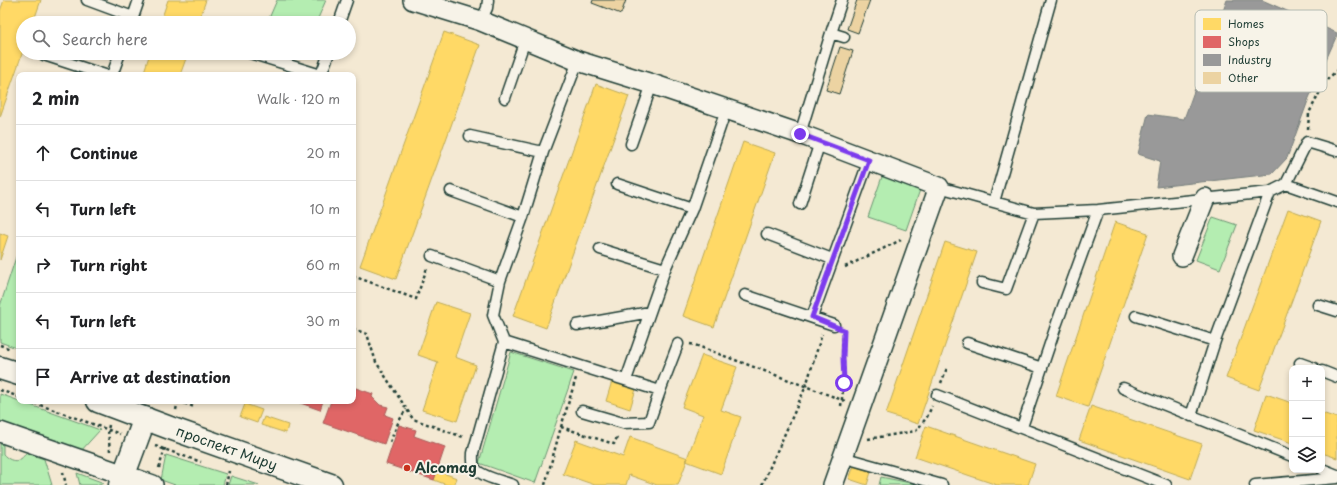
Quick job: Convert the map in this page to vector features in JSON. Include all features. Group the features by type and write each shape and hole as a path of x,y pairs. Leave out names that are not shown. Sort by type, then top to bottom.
{"street":[{"path":"413,0 481,21 578,61 652,84 800,134 939,187 860,407 848,459 833,485"},
{"path":"1182,256 1205,198"},
{"path":"0,368 16,373"},
{"name":"проспект Миру","path":"106,404 331,485"},
{"path":"0,432 127,478 145,418"}],"lane":[{"path":"87,0 123,16"},
{"path":"133,16 139,0"},
{"path":"341,16 347,0"},
{"path":"481,21 487,8 488,0"},
{"path":"800,134 842,0"},
{"path":"994,202 1051,0"},
{"path":"831,33 844,37"},
{"path":"506,98 525,40"},
{"path":"59,60 96,72"},
{"path":"113,72 117,60"},
{"path":"273,60 311,72"},
{"path":"322,72 326,60"},
{"path":"513,485 482,474 476,469 473,463 473,453 504,342 493,315 500,281 544,152 578,61"},
{"path":"631,144 652,84"},
{"path":"626,380 665,269 692,209 726,110"},
{"path":"470,136 544,152"},
{"path":"800,204 820,142"},
{"path":"939,187 1034,213 1098,210 1270,192 1286,184 1306,142 1337,151"},
{"path":"812,317 869,160"},
{"path":"617,184 692,209"},
{"path":"1286,184 1337,202"},
{"path":"451,191 523,217"},
{"path":"1191,416 1215,341 1270,192"},
{"path":"1022,427 1098,210"},
{"path":"982,283 1006,289 1034,213"},
{"path":"767,234 832,260"},
{"path":"600,248 665,269"},
{"path":"432,256 500,281"},
{"path":"745,295 830,324"},
{"path":"1318,305 1337,311"},
{"path":"577,325 650,312"},
{"path":"1136,316 1215,341"},
{"path":"504,342 660,391"},
{"path":"967,343 1042,368"},
{"path":"582,411 623,423 649,422 678,344"},
{"path":"1300,363 1306,365"},
{"path":"1325,372 1337,377"},
{"path":"1123,388 1289,455"},
{"path":"937,395 1022,427 1166,485"},
{"path":"848,459 942,485"},
{"path":"1325,470 1337,475"},
{"path":"1255,485 1337,478"}],"path":[{"path":"1327,80 1337,70"},
{"path":"1306,142 1309,113 1320,92"},
{"path":"827,276 924,229"},
{"path":"356,277 416,299 432,256"},
{"path":"762,485 806,386 830,324 844,330 844,383 841,406"},
{"path":"356,331 366,334 376,362 413,419 461,436"},
{"path":"678,344 695,344 860,407"},
{"path":"545,485 579,365"},
{"path":"848,459 861,441 916,431 927,417 947,368"},
{"path":"0,390 16,396"},
{"path":"106,404 108,430 127,478"},
{"path":"186,404 194,407"},
{"path":"390,442 406,409"},
{"path":"561,427 614,444 623,423"},
{"path":"226,485 229,471"}],"green space":[{"path":"277,0 326,0 319,16 270,16"},
{"path":"884,171 922,184 906,230 868,217"},
{"path":"1213,217 1237,225 1220,269 1196,260"},
{"path":"16,257 16,348 0,342 0,306"},
{"path":"511,352 574,372 535,483 479,463"},
{"path":"0,394 16,400 16,404 28,404 100,430 80,452 0,424"},
{"path":"0,444 3,445 3,454 9,459 15,461 21,459 26,453 44,459 52,485 0,485"},
{"path":"166,455 226,474 223,485 175,485 161,480"},
{"path":"77,473 104,483 99,485 80,485"},
{"path":"231,476 259,485 228,485"},
{"path":"881,477 915,484 915,485 879,485"}],"building: Homes":[{"path":"4,0 41,0 35,16 16,16 16,60 20,60 0,117 0,11"},
{"path":"168,0 206,0 200,16 162,16"},
{"path":"444,32 480,45 396,279 360,266"},
{"path":"148,60 185,60 181,72 144,72"},
{"path":"596,84 629,96 546,328 513,316"},
{"path":"743,142 775,153 714,327 683,316"},
{"path":"1288,209 1321,221 1259,390 1226,378"},
{"path":"1115,222 1148,233 1088,407 1056,396"},
{"path":"0,233 8,236 0,260"},
{"path":"945,242 977,252 918,424 886,414"},
{"path":"436,302 470,313 455,357 476,365 457,421 422,410 438,362 418,355"},
{"path":"702,355 737,367 721,410 741,417 721,474 686,461 703,415 682,407"},
{"path":"612,381 636,389 630,409 606,401"},
{"path":"1266,394 1289,402 1289,442 1254,430"},
{"path":"245,404 262,410 257,423 240,417"},
{"path":"1091,406 1202,444 1190,479 1079,440"},
{"path":"1325,414 1337,418 1337,458 1325,454"},
{"path":"264,417 288,425 286,433 261,425"},
{"path":"926,426 1035,464 1028,485 997,485 915,457"},
{"path":"630,437 688,458 678,485 657,485 629,475 626,485 595,485 563,474 576,440 623,457"},
{"path":"854,466 871,472 867,485 849,479"},
{"path":"437,471 457,478 454,485 447,485 434,480"}],"building: Shops":[{"path":"356,388 373,394 372,397 380,405 388,407 385,415 393,418 384,444 323,423 330,404 356,404"},
{"path":"303,404 322,404 320,410"},
{"path":"399,425 416,430 414,436 445,447 434,480 386,464"}],"building: Industry":[{"path":"1227,0 1262,0 1285,10 1223,10"},
{"path":"1327,29 1337,33 1327,58"},
{"path":"1195,89 1195,92 1312,92 1287,158 1272,174 1156,187 1160,161 1138,154 1148,114 1184,119"}],"building: Other":[{"path":"593,0 626,0 621,14 592,3"},
{"path":"857,0 870,0 858,33 847,29"},
{"path":"840,47 853,51 839,94 826,90"}],"place":[{"name":"Alcomag","path":"407,468"}],"route":[{"path":"800,134 869,160 812,317 844,330 844,383"}]}
